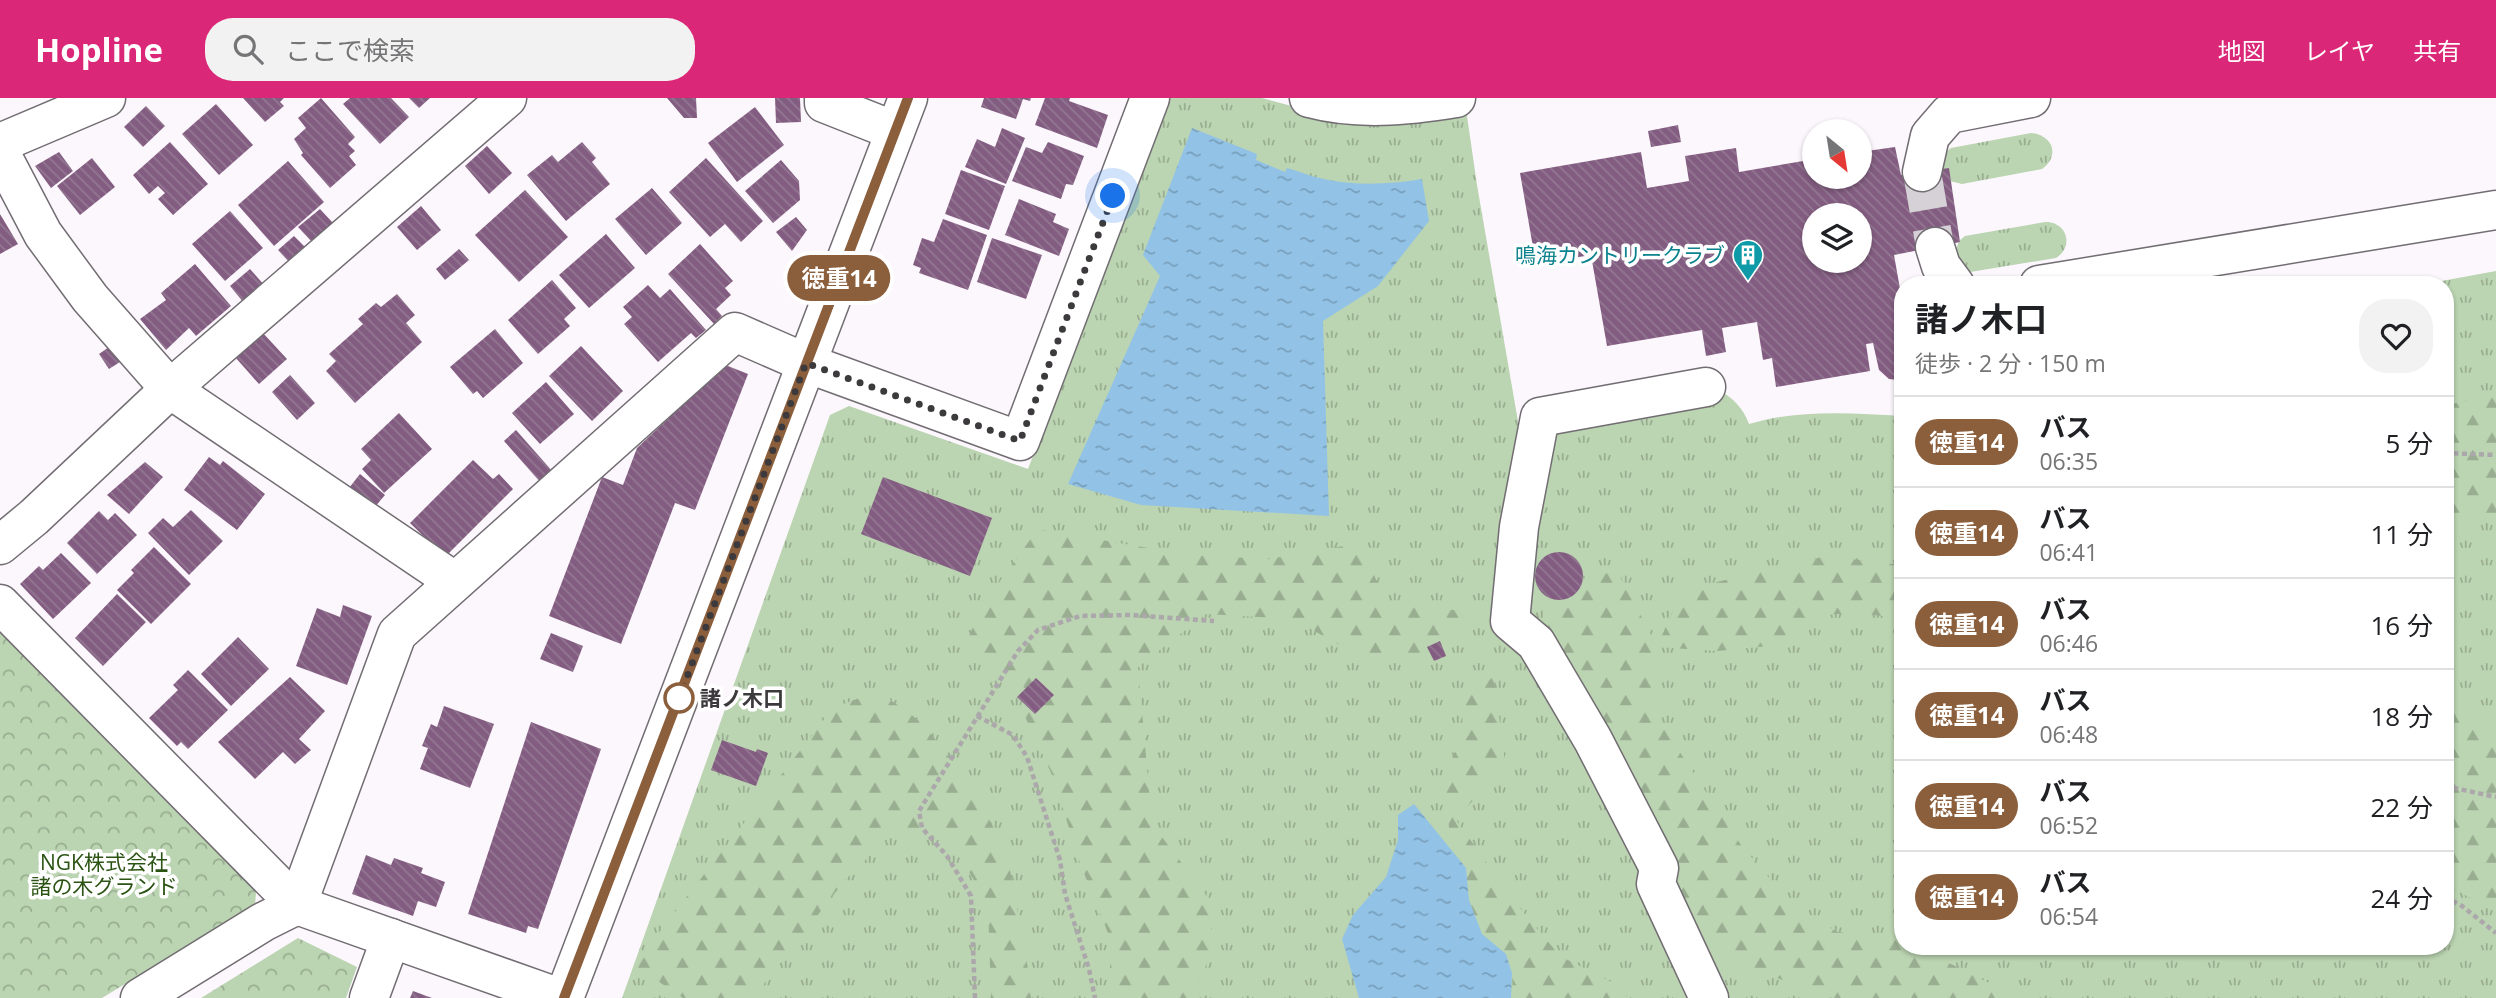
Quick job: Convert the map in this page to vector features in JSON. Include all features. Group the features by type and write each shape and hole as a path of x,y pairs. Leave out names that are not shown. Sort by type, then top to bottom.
{"street":[{"path":"0,143 106,98"},
{"path":"0,545 34,517 170,389 508,98"},
{"path":"0,604 297,905 563,998 901,115 824,103 824,98"},
{"path":"140,998 263,922 297,905 397,634 735,332 806,363 1020,441 1150,98"},
{"path":"1309,98 1343,106 1416,104 1456,98"},
{"path":"1922,172 1930,136 1949,114 2031,98"},
{"path":"0,152 43,234 90,298 170,389 454,581"},
{"path":"2094,276 2496,210"},
{"path":"1935,247 1941,266 1948,276"},
{"path":"1706,387 1540,417 1519,527 1510,621 1536,643 1615,781 1659,868 1656,884 1709,998"},
{"path":"369,998 391,938"}],"path":[{"path":"2454,453 2496,455"},
{"path":"975,998 971,896 947,856 922,828 919,811 1018,651 1038,630 1080,616 1131,615 1214,621"},
{"path":"977,716 1013,734 1027,757 1059,860 1065,894 1089,969 1095,998"},
{"path":"2454,788 2496,797"},
{"path":"2454,902 2496,933"}],"green space":[{"name":"鳴海カントリークラブ","path":"1168,98 1262,98 1314,112 1466,109 1519,427 1719,390 1737,404 1749,424 1806,414 1894,416 1894,955 2454,955 2454,279 2496,271 2496,998 622,998 830,415 849,406 1028,469"},
{"path":"2031,133 2044,138 2052,146 2051,158 2042,169 1962,184 1950,181 1942,171 1946,152 1951,148"},
{"path":"2045,222 2058,226 2066,235 2065,247 2056,258 1970,272 1964,269 1955,253 1959,241 1965,236"},
{"path":"2496,396 2496,519 2454,520 2454,403"},
{"path":"1038,529 1189,555 1269,559 1355,544 1391,605 1466,611 1444,649 1432,654 1359,656 1293,619 1206,614 1138,667 1152,824 1212,903 1210,958 1193,991 1197,998 1110,998 1110,938 1080,863 1053,777 1021,708 1024,683 980,658 967,641 982,606"},
{"path":"1826,556 1894,564 1894,618 1864,614 1822,616 1800,625 1781,645 1717,651 1657,647 1654,713 1741,845 1790,902 1837,932 1892,935 1894,955 1933,955 2019,998 1835,998 1725,960 1688,910 1660,839 1546,636 1543,614 1569,582 1617,571 1657,646 1683,590"},
{"name":"NGK株式会社 諸の木グランド","path":"0,622 257,880 255,905 102,998 0,998"},
{"path":"1494,676 1505,763 1456,820 1514,901 1560,956 1613,983 1628,998 1513,998 1512,973 1475,917 1452,851 1443,779 1461,738 1464,700"},
{"path":"878,691 921,722 974,787 1008,859 1031,998 991,998 988,903 950,841 896,829 845,880 753,998 683,998 634,965 833,708"},
{"path":"2454,700 2496,737 2496,912 2454,889"},
{"path":"298,938 357,967 346,998 201,998"}],"water":[{"path":"1192,128 1257,154 1256,160 1285,172 1287,168 1324,179 1364,184 1422,179 1429,221 1378,286 1323,321 1329,516 1141,505 1068,484 1160,276 1143,255"},
{"path":"1414,804 1466,868 1469,900 1482,934 1506,954 1512,973 1511,998 1359,998 1342,939 1353,915 1386,877 1398,840 1398,815"}],"building":[{"path":"243,98 284,98 280,102 284,106 265,122"},
{"path":"321,98 355,137 348,144 355,151 349,156 356,165 330,188 301,155 303,153 294,139 306,128 298,118"},
{"path":"350,98 391,98 409,117 380,144 343,104"},
{"path":"409,98 430,98 419,108"},
{"path":"667,98 696,98 697,118 684,118"},
{"path":"775,98 800,98 801,122 776,123"},
{"path":"984,98 1031,98 1030,101 1023,99 1016,119 981,107"},
{"path":"1045,98 1070,98 1069,101 1108,115 1097,148 1035,125"},
{"path":"216,104 253,145 219,175 182,134"},
{"path":"146,106 165,126 143,147 124,127"},
{"path":"755,107 784,145 737,182 708,143"},
{"path":"1678,125 1681,142 1651,147 1648,131"},
{"path":"1002,128 1025,138 1006,184 965,167 977,139 995,147"},
{"path":"170,142 208,184 173,215 158,199 165,193 158,186 149,194 133,175"},
{"path":"582,142 596,158 592,162 610,184 566,221 527,175 552,155 558,162"},
{"path":"1048,142 1084,156 1073,185 1066,184 1061,199 1012,181 1026,147 1042,153"},
{"path":"487,146 512,173 489,194 465,166"},
{"name":"鳴海カントリークラブ","path":"1895,147 1901,175 1949,168 1960,242 1894,255 1898,276 1894,276 1894,380 1889,379 1879,370 1873,343 1866,344 1870,371 1776,387 1772,358 1763,360 1757,322 1722,328 1726,352 1706,356 1702,330 1607,346 1591,255 1536,264 1520,173 1641,152 1647,188 1689,181 1685,156 1736,148 1739,172 1802,161 1802,189 1872,189 1872,150"},
{"path":"59,152 73,171 51,188 35,166"},
{"path":"92,158 115,187 80,215 57,186"},
{"path":"706,158 763,221 741,242 725,224 710,237 669,192"},
{"path":"781,160 799,181 800,200 773,223 745,191"},
{"path":"288,161 324,202 274,246 238,205"},
{"path":"961,170 1005,186 989,230 945,214"},
{"path":"652,188 682,223 646,255 615,219"},
{"path":"525,190 568,237 519,282 475,235"},
{"path":"1019,199 1056,214 1053,222 1069,229 1059,256 1005,235"},
{"path":"421,206 441,230 417,250 397,227"},
{"path":"320,209 333,223 311,241 298,227"},
{"path":"230,211 263,248 225,281 192,244"},
{"path":"0,214 18,244 0,254"},
{"path":"796,217 807,230 792,251 776,232"},
{"path":"943,219 987,235 968,290 919,273 921,268 913,265 922,238 934,242"},
{"path":"606,234 635,268 589,308 559,275"},
{"path":"294,236 306,248 290,263 278,250"},
{"path":"992,238 1042,255 1026,299 977,282"},
{"path":"700,244 733,281 725,288 731,295 716,309 722,316 714,324 668,274"},
{"path":"459,249 469,260 445,280 436,269"},
{"path":"195,264 231,306 196,336 189,328 166,350 140,319 166,300 161,293"},
{"path":"250,269 265,286 244,303 230,286"},
{"path":"552,280 576,308 564,319 570,326 538,354 508,320"},
{"path":"648,285 660,298 670,289 706,330 696,338 691,333 658,362 624,324 632,317 623,307"},
{"path":"397,294 415,315 406,323 422,342 355,403 326,371 336,361 329,354 363,324 358,319 376,303 381,307"},
{"path":"495,329 523,363 483,398 477,391 473,394 450,367"},
{"path":"262,332 287,359 259,384 235,357"},
{"path":"581,346 623,391 592,421 549,376"},
{"path":"109,347 120,362 109,369 99,354"},
{"path":"728,366 748,374 695,510 675,503 621,644 549,616 602,477 623,485 637,448 723,367"},
{"path":"290,375 315,403 297,420 272,392"},
{"path":"546,382 574,414 540,444 512,413"},
{"path":"399,413 432,449 384,493 362,469 371,460 361,449"},
{"path":"516,430 553,472 541,483 504,441"},
{"path":"209,457 220,465 223,461 265,494 237,530 184,490"},
{"path":"473,460 493,479 499,474 513,489 445,557 410,523"},
{"path":"145,462 163,477 129,514 107,495"},
{"path":"360,474 385,495 374,508 349,488"},
{"path":"883,477 992,518 970,576 861,534"},
{"path":"191,510 223,541 189,575 148,533 163,518 173,527"},
{"path":"99,511 108,520 115,513 137,535 97,574 67,543"},
{"path":"154,547 191,584 151,624 117,590 134,573 131,570"},
{"path":"1559,552 1576,559 1583,576 1576,593 1559,600 1542,593 1535,576 1542,559"},
{"path":"61,553 91,583 53,619 20,584 39,566 43,570"},
{"path":"117,594 146,622 103,666 75,638"},
{"path":"343,605 372,616 347,685 296,666 317,608 340,617"},
{"path":"551,633 583,646 573,672 540,659"},
{"path":"238,637 269,669 231,706 201,674"},
{"path":"1440,641 1446,656 1434,661 1427,647"},
{"path":"188,670 228,710 188,749 181,742 177,746 149,718 178,690 173,685"},
{"path":"290,677 325,711 299,739 311,750 295,764 283,752 255,779 218,742"},
{"path":"1036,678 1054,695 1035,714 1017,697"},
{"path":"444,706 494,724 470,788 420,769 428,748 422,746 431,724 437,727"},
{"path":"531,722 601,749 538,929 528,926 526,933 468,914"},
{"path":"722,740 756,752 757,749 768,753 756,786 711,770"},
{"path":"366,855 391,865 394,858 423,868 421,873 445,882 436,907 418,901 413,916 352,894"},
{"path":"413,991 432,998 410,998"}],"tunnel":[{"path":"1922,172 1935,247"}],"bus line":[{"name":"徳重14","path":"564,998 908,98"}],"place":[{"name":"鳴海カントリークラブ","path":"1748,282"},
{"name":"諸ノ木口","path":"679,698"}],"route":[{"path":"679,698 806,363 1020,441 1113,196"}]}
